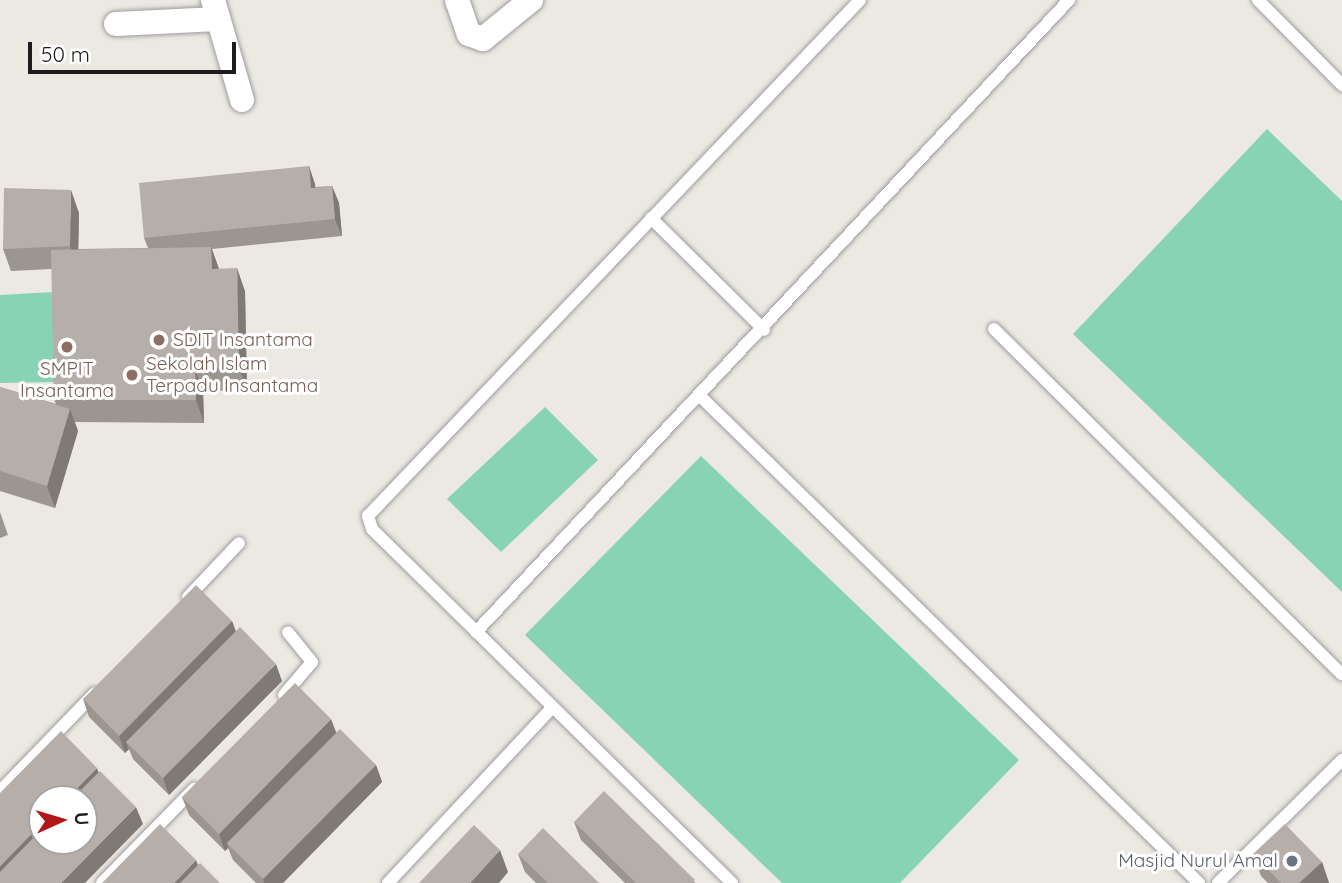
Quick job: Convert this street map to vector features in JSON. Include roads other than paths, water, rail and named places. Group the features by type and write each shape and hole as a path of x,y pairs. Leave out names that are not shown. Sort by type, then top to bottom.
{"street":[{"path":"457,0 469,34 483,39 531,0"},
{"path":"116,24 216,9 242,100"}],"lane":[{"path":"732,883 373,529 371,508 860,0"},
{"path":"476,632 764,330 1069,0"},
{"path":"1258,0 1342,85"},
{"path":"651,218 764,330"},
{"path":"994,329 1342,674"},
{"path":"701,397 1199,883"},
{"path":"173,612 239,543"},
{"path":"273,707 311,667 311,657 288,632"},
{"path":"0,791 108,680"},
{"path":"388,883 552,708"},
{"path":"1218,883 1342,760"},
{"path":"102,883 205,778"}],"place":[{"name":"SDIT Insantama","path":"159,340"},
{"name":"SMPIT Insantama","path":"67,347"},
{"name":"Sekolah Islam Terpadu Insantama","path":"132,375"},
{"name":"Masjid Nurul Amal","path":"1292,861"}]}
